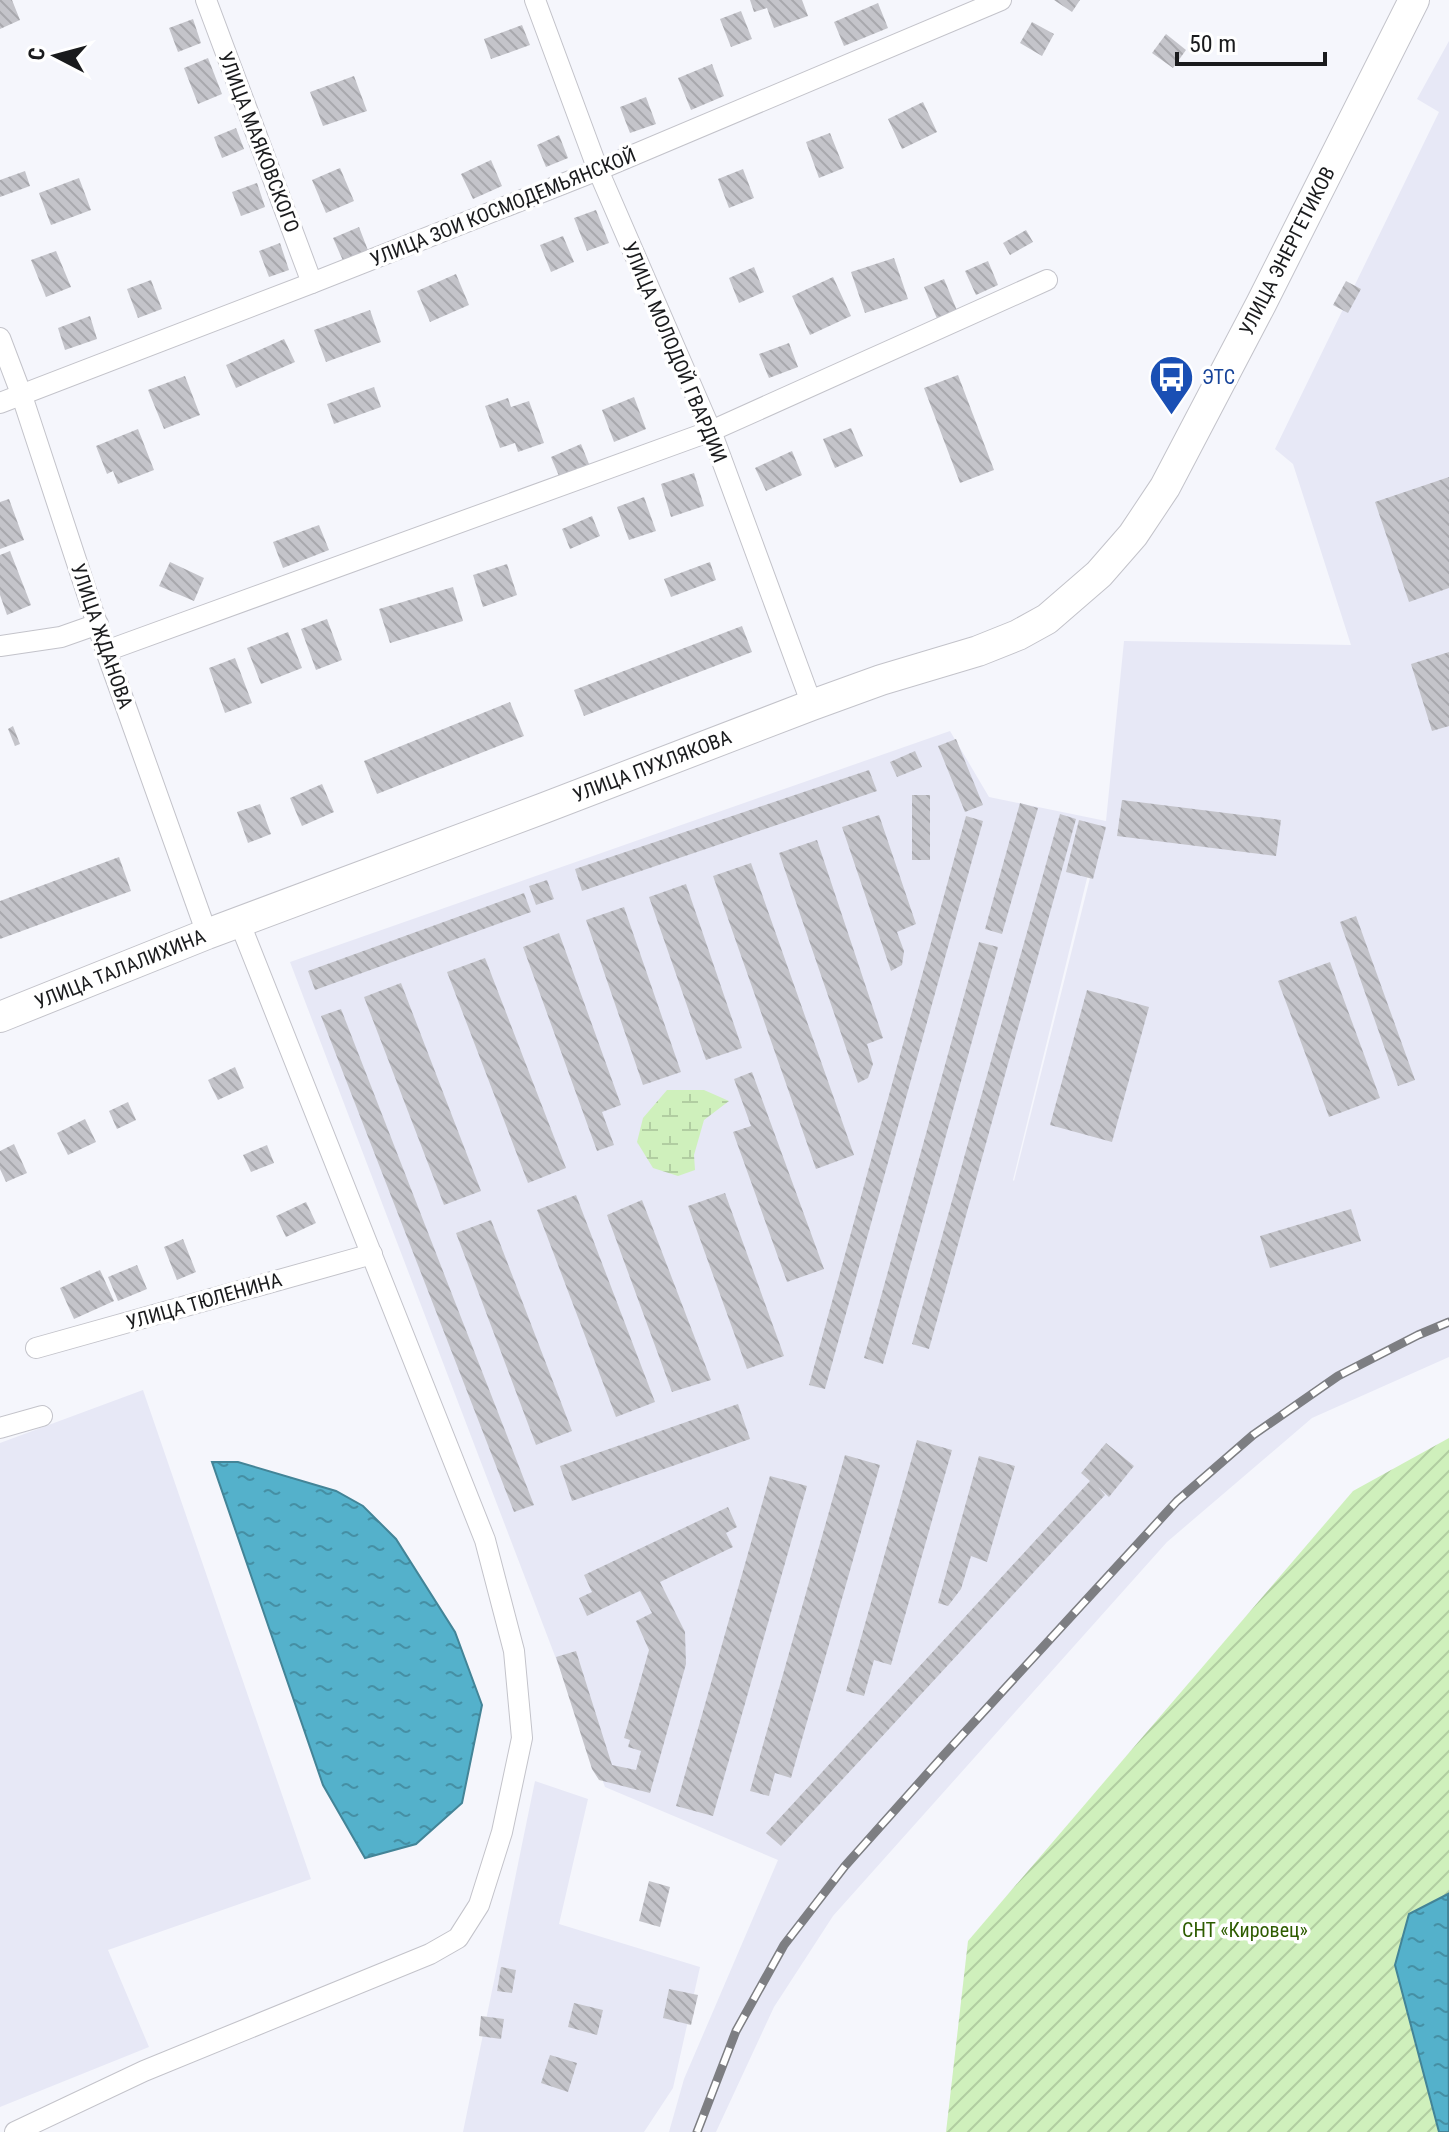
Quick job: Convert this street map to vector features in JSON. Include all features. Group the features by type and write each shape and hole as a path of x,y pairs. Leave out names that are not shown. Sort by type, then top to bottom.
{"street":[{"name":"УЛИЦА МАЯКОВСКОГО","path":"206,0 312,283"},
{"name":"УЛИЦА МОЛОДОЙ ГВАРДИИ","path":"535,0 598,170 711,431 812,705"},
{"name":"УЛИЦА ЗОИ КОСМОДЕМЬЯНСКОЙ","path":"0,403 598,170 1001,0"},
{"name":"УЛИЦА ЭНЕРГЕТИКОВ","path":"1061,608 1099,574 1133,535 1165,487 1414,0"},
{"path":"106,651 711,431 1047,280"},
{"name":"УЛИЦА ЖДАНОВА","path":"0,338 106,651 207,934"},
{"name":"УЛИЦА ПУХЛЯКОВА","path":"239,921 812,705 881,680 978,651 1018,635 1061,608"},
{"path":"0,646 61,637 98,624"},
{"path":"15,2132 144,2071 430,1954 458,1938 479,1905 502,1832 522,1738 514,1651 485,1540 239,921"},
{"name":"УЛИЦА ТАЛАЛИХИНА","path":"0,1017 239,921"},
{"name":"УЛИЦА ТЮЛЕНИНА","path":"36,1348 372,1254"},
{"path":"0,1428 42,1416"}],"shaded area":[{"path":"1449,41 1449,1357 1312,1418 1167,1542 833,1916 774,2007 716,2132 669,2132 684,2079 778,1860 605,1787 290,962 950,731 989,797 1106,821 1124,641 1351,645 1293,464 1275,449 1439,112 1417,99","holes":["1093,854 1096,854 1014,1181"]},
{"path":"143,1390 311,1879 108,1950 149,2047 0,2107 0,1443"},
{"path":"535,1781 588,1799 559,1924 700,1967 673,2088 644,2132 463,2132"}],"green space":[{"path":"667,1090 704,1090 729,1101 704,1120 694,1155 695,1170 678,1176 653,1168 637,1142 643,1118"},
{"name":"СНТ «Кировец»","path":"1449,1438 1449,2132 946,2132 968,1941 1353,1491"}],"water":[{"path":"212,1462 238,1462 336,1491 363,1506 396,1539 455,1632 482,1705 462,1803 416,1844 365,1858 323,1785"},
{"path":"1448,1894 1449,2132 1439,2132 1395,1965 1409,1914"}],"building":[{"path":"0,0 12,0 20,20 0,29"},
{"path":"750,0 802,0 808,16 774,28 767,8 754,12"},
{"path":"1054,0 1080,0 1072,12"},
{"path":"878,3 888,28 844,46 834,22"},
{"path":"741,11 752,39 731,47 720,19"},
{"path":"193,19 201,43 178,52 169,28"},
{"path":"1032,22 1054,34 1042,56 1020,43"},
{"path":"522,25 530,45 491,59 484,39"},
{"path":"1166,34 1186,50 1173,68 1152,53"},
{"path":"208,58 222,94 198,104 184,68"},
{"path":"712,64 724,96 691,110 678,78"},
{"path":"354,76 367,111 323,126 310,92"},
{"path":"646,97 656,124 630,133 620,107"},
{"path":"923,102 937,132 902,149 888,119"},
{"path":"236,128 244,149 222,158 214,137"},
{"path":"830,133 844,168 819,178 806,142"},
{"path":"559,135 568,158 546,167 537,145"},
{"path":"491,160 502,186 473,199 461,174"},
{"path":"340,168 354,201 326,213 312,180"},
{"path":"743,169 754,198 729,208 718,179"},
{"path":"25,171 30,186 0,197 0,180"},
{"path":"79,178 91,210 51,225 39,193"},
{"path":"257,183 265,207 241,216 232,192"},
{"path":"596,210 609,243 587,251 574,218"},
{"path":"359,227 369,253 344,263 333,238"},
{"path":"1026,230 1033,242 1010,255 1003,243"},
{"path":"563,236 574,262 551,272 540,245"},
{"path":"280,243 289,270 269,277 259,251"},
{"path":"56,251 71,287 46,297 31,260"},
{"path":"894,258 908,299 865,313 851,272"},
{"path":"988,261 998,285 976,295 965,271"},
{"path":"754,267 764,292 739,303 729,278"},
{"path":"456,274 469,305 430,322 417,291"},
{"path":"833,277 851,316 810,335 792,296"},
{"path":"944,279 958,313 938,321 924,287"},
{"path":"151,280 162,309 138,318 127,289"},
{"path":"1346,281 1361,289 1348,313 1333,305"},
{"path":"370,310 381,342 326,362 314,330"},
{"path":"90,316 97,339 65,350 58,328"},
{"path":"284,339 295,362 236,388 226,365"},
{"path":"789,343 798,367 769,378 759,354"},
{"path":"958,375 994,470 960,483 924,388"},
{"path":"185,376 200,415 164,429 148,390"},
{"path":"374,387 381,407 334,424 327,404"},
{"path":"634,397 646,429 614,442 602,410"},
{"path":"508,398 511,407 529,401 544,443 518,452 515,443 500,448 485,406"},
{"path":"851,428 863,456 835,468 823,439"},
{"path":"138,429 154,470 118,484 113,471 107,474 96,446"},
{"path":"581,444 589,464 559,476 551,457"},
{"path":"792,451 802,475 766,491 755,468"},
{"path":"694,473 704,506 671,517 661,484"},
{"path":"1449,477 1449,588 1409,602 1375,502"},
{"path":"644,497 656,531 629,540 617,507"},
{"path":"9,499 24,540 0,549 0,502"},
{"path":"592,516 600,536 570,549 562,529"},
{"path":"319,525 329,550 283,568 273,542"},
{"path":"10,551 31,605 7,615 0,595 0,555"},
{"path":"170,562 204,578 194,601 159,586"},
{"path":"710,562 716,580 671,597 664,579"},
{"path":"507,564 517,595 483,607 473,575"},
{"path":"453,587 463,621 390,643 379,609"},
{"path":"327,619 342,660 316,670 301,629"},
{"path":"742,626 752,652 584,716 574,690"},
{"path":"288,632 302,668 261,684 247,648"},
{"path":"1449,652 1449,726 1432,731 1411,664"},
{"path":"235,658 252,703 225,713 209,668"},
{"path":"510,702 524,736 377,794 364,761"},
{"path":"13,726 20,744 15,746 8,729"},
{"path":"956,739 983,805 965,812 938,746"},
{"path":"915,751 922,767 897,777 890,762"},
{"path":"869,770 877,791 582,891 575,869"},
{"path":"322,784 334,812 302,826 290,798"},
{"path":"912,795 930,795 930,860 912,860"},
{"path":"1122,800 1281,820 1276,856 1117,836"},
{"path":"1020,803 1038,808 1002,934 985,929"},
{"path":"260,804 271,834 248,843 237,812"},
{"path":"1060,814 1076,819 929,1349 912,1344"},
{"path":"879,815 916,924 897,932 904,951 902,965 891,971 842,827"},
{"path":"966,816 983,821 825,1389 809,1385"},
{"path":"1079,820 1106,827 1093,879 1066,872"},
{"path":"817,840 883,1038 867,1044 873,1064 868,1078 858,1083 779,853"},
{"path":"119,857 131,891 0,939 0,901"},
{"path":"751,863 854,1155 816,1169 713,876"},
{"path":"547,880 554,899 536,905 529,886"},
{"path":"686,884 742,1048 706,1060 649,897"},
{"path":"524,893 531,912 315,990 308,971"},
{"path":"624,907 681,1072 643,1085 586,920"},
{"path":"1356,916 1415,1080 1398,1086 1340,922"},
{"path":"559,933 621,1105 602,1112 614,1145 597,1151 523,947"},
{"path":"979,942 998,947 883,1364 864,1358"},
{"path":"485,958 566,1168 528,1183 447,972"},
{"path":"1330,962 1380,1098 1329,1117 1278,981"},
{"path":"401,983 481,1191 444,1205 364,997"},
{"path":"1087,990 1149,1007 1112,1142 1050,1125"},
{"path":"341,1009 534,1505 514,1512 321,1016"},
{"path":"235,1067 244,1088 218,1100 208,1080"},
{"path":"752,1072 824,1269 787,1282 733,1132 751,1126 734,1079"},
{"path":"128,1102 136,1120 117,1129 109,1111"},
{"path":"85,1119 96,1142 68,1155 57,1133"},
{"path":"14,1144 27,1173 6,1182 0,1169 0,1151"},
{"path":"267,1145 274,1163 251,1172 243,1155"},
{"path":"725,1193 784,1356 747,1369 688,1206"},
{"path":"576,1195 655,1402 616,1417 537,1210"},
{"path":"642,1200 711,1380 672,1392 607,1215"},
{"path":"306,1202 316,1223 286,1237 276,1216"},
{"path":"1351,1209 1361,1241 1270,1268 1260,1236"},
{"path":"491,1220 572,1431 536,1445 456,1233"},
{"path":"183,1239 196,1272 177,1280 164,1247"},
{"path":"137,1265 147,1289 118,1301 108,1277"},
{"path":"100,1270 114,1301 74,1319 60,1288"},
{"path":"738,1404 750,1439 572,1501 560,1466"},
{"path":"917,1440 952,1450 891,1665 874,1660 864,1696 846,1691"},
{"path":"1106,1443 1134,1466 1109,1497 1098,1487 1105,1495 781,1846 766,1833 1090,1481 1081,1473"},
{"path":"845,1455 880,1465 791,1778 775,1773 769,1796 750,1791"},
{"path":"979,1456 1015,1466 987,1562 971,1556 961,1589 948,1606 938,1603"},
{"path":"770,1476 807,1486 713,1816 676,1806"},
{"path":"728,1507 737,1527 726,1533 733,1547 660,1582 685,1632 686,1664 650,1793 599,1780 592,1769 556,1657 576,1651 612,1765 636,1770 641,1751 628,1747 630,1740 624,1738 649,1650 636,1621 652,1613 640,1591 587,1616 579,1598 592,1592 584,1575"},
{"path":"649,1881 670,1887 660,1927 639,1921"},
{"path":"501,1967 516,1970 512,1993 497,1991"},
{"path":"669,1989 698,1995 691,2025 663,2018"},
{"path":"574,2003 603,2010 597,2035 568,2027"},
{"path":"481,2016 504,2019 501,2039 479,2036"},
{"path":"550,2055 577,2063 568,2092 541,2083"}],"railway":[{"path":"697,2132 736,2031 784,1945 845,1866 1177,1501 1253,1435 1338,1376 1449,1322"}],"place":[{"name":"ЭТС","path":"1171,416"}]}
